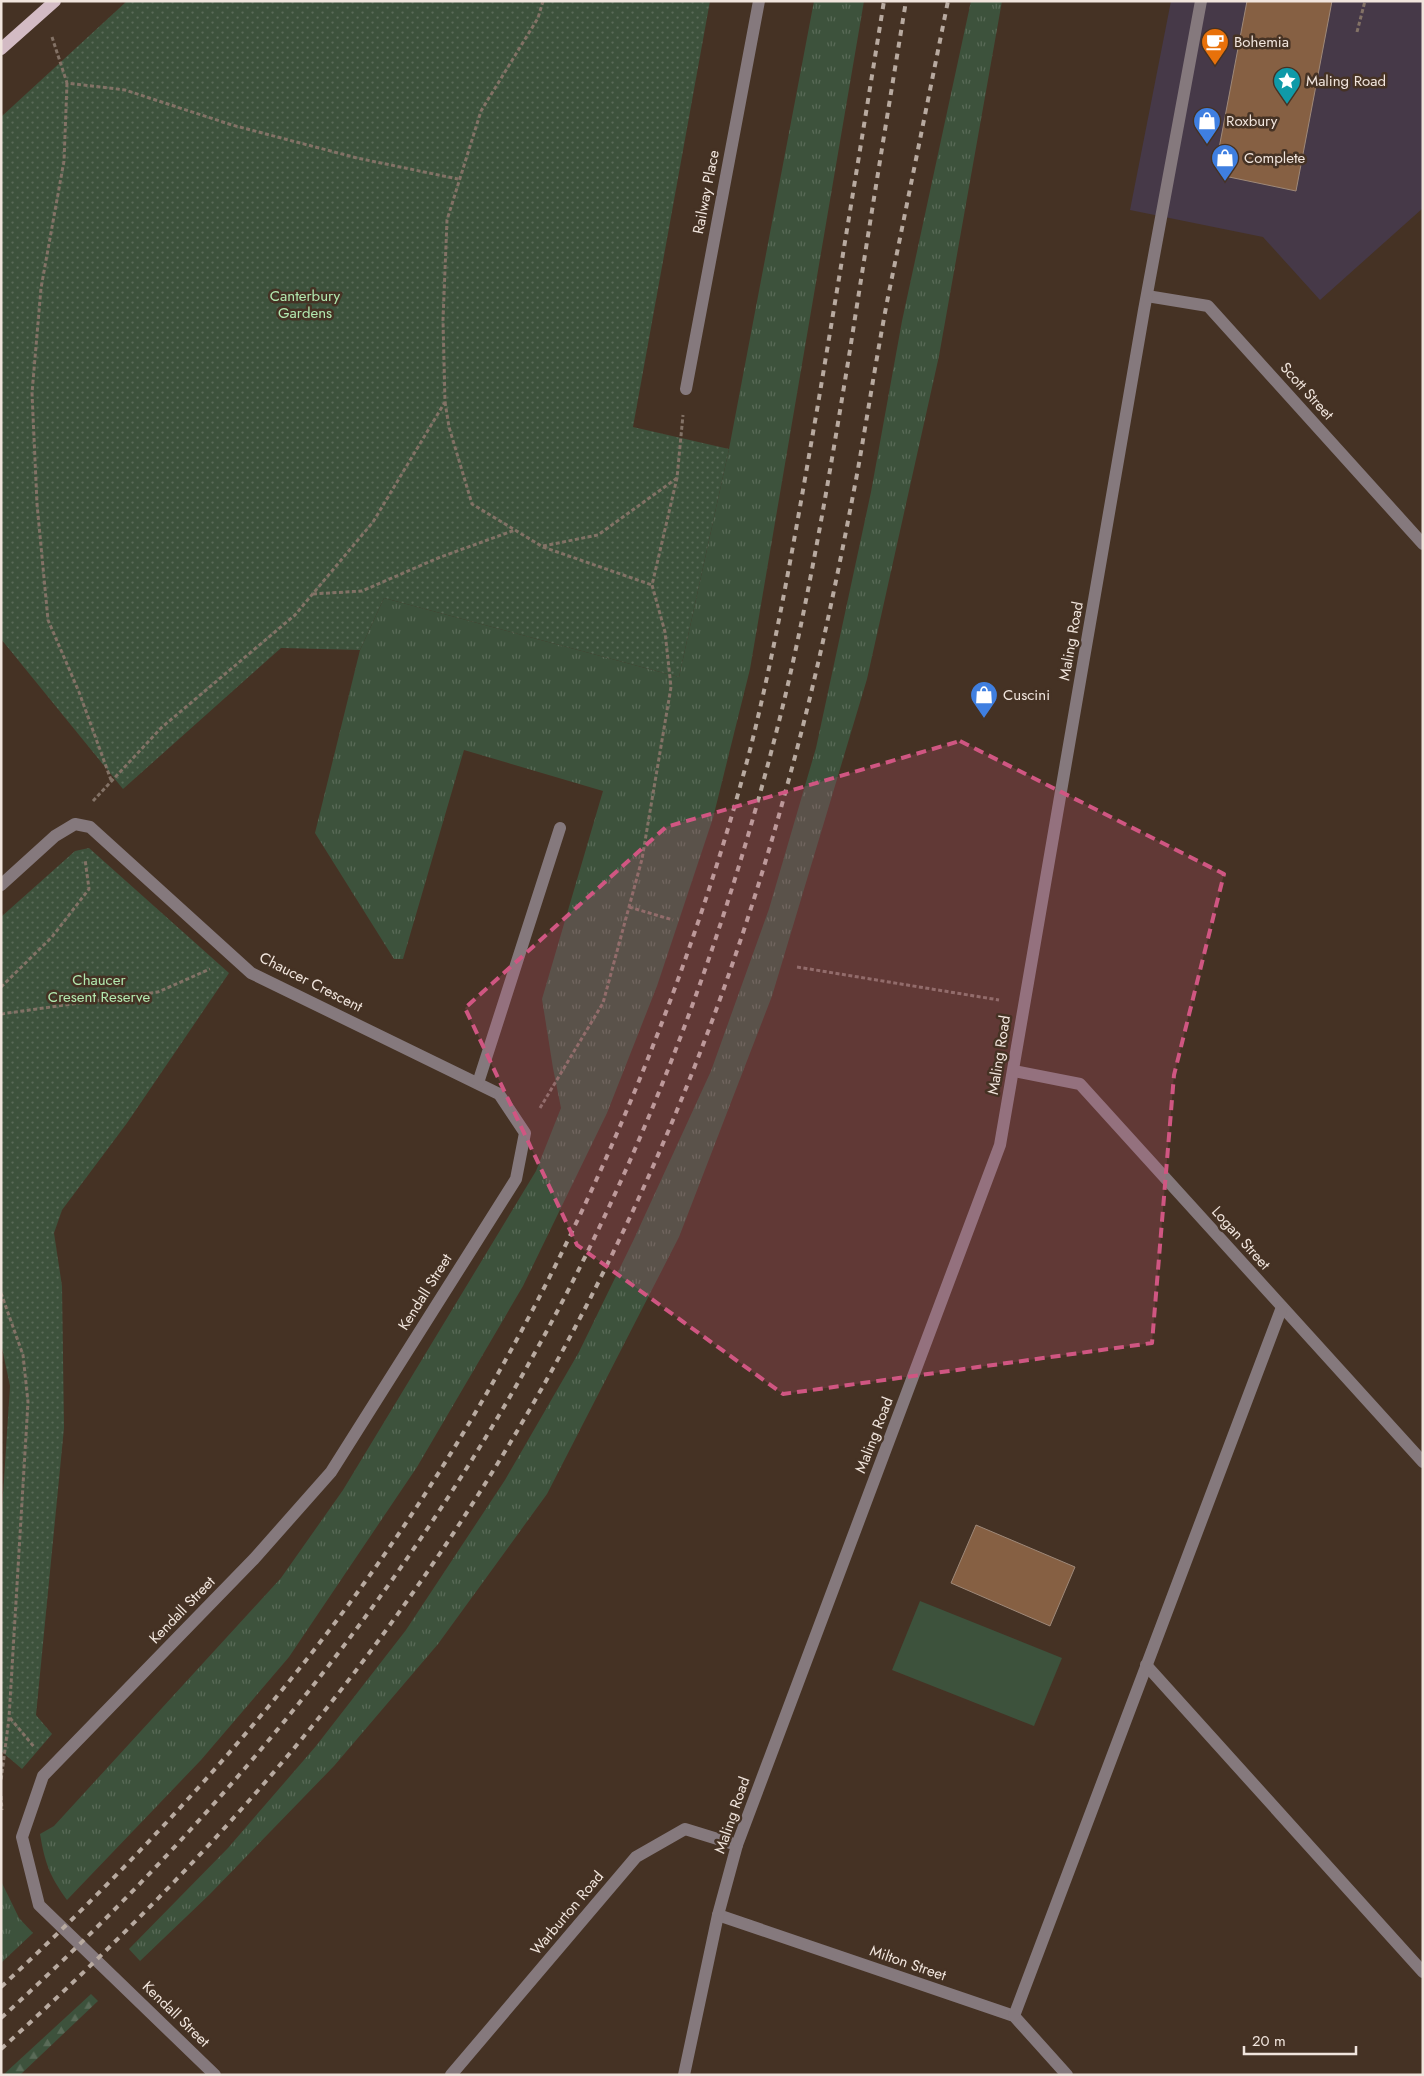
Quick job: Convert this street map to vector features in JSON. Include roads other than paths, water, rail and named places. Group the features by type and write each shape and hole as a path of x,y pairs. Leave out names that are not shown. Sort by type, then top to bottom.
{"main road":[{"path":"1,49 55,1"}],"street":[{"name":"Railway Place","path":"686,389 759,1"},
{"name":"Maling Road","path":"684,2075 718,1915 737,1844 1000,1145 1147,296 1201,1"},
{"name":"Scott Street","path":"1147,296 1208,306 1423,544"},
{"name":"Chaucer Crescent","path":"1,885 55,836 75,824 90,826 251,972 499,1094 525,1133"},
{"path":"478,1083 560,828"},
{"name":"Logan Street","path":"1014,1071 1080,1084 1423,1462"},
{"name":"Kendall Street","path":"215,2075 39,1905 22,1837 42,1776 254,1559 331,1472 516,1178 525,1133"},
{"path":"1014,2016 1282,1307"},
{"path":"1146,1665 1423,1972"},
{"name":"Warburton Road","path":"451,2075 636,1857 686,1830 737,1844"},
{"name":"Milton Street","path":"718,1915 1014,2016 1067,2075"}],"railway":[{"path":"1,1987 80,1912 193,1794 299,1669 359,1591 467,1427 515,1342 560,1255 602,1167 641,1077 676,985 725,839 750,750 778,623 802,495 884,1"},
{"path":"1,2018 78,1946 152,1871 223,1793 291,1713 356,1630 417,1544 474,1456 528,1365 610,1206 646,1123 710,955 738,870 763,784 785,697 804,611 828,480 906,1"},
{"path":"1,2049 128,1929 208,1846 322,1714 401,1609 474,1501 541,1389 602,1274 658,1156 707,1035 750,912 808,708 843,549 888,297 948,1"}],"place":[{"name":"Bohemia","path":"1215,66"},
{"name":"Maling Road","path":"1287,105"},
{"name":"Roxbury","path":"1207,145"},
{"name":"Complete","path":"1225,182"},
{"name":"Cuscini","path":"984,719"}],"park label":[{"name":"Canterbury Gardens","path":"305,304"},
{"name":"Chaucer Cresent Reserve","path":"99,988"}]}
